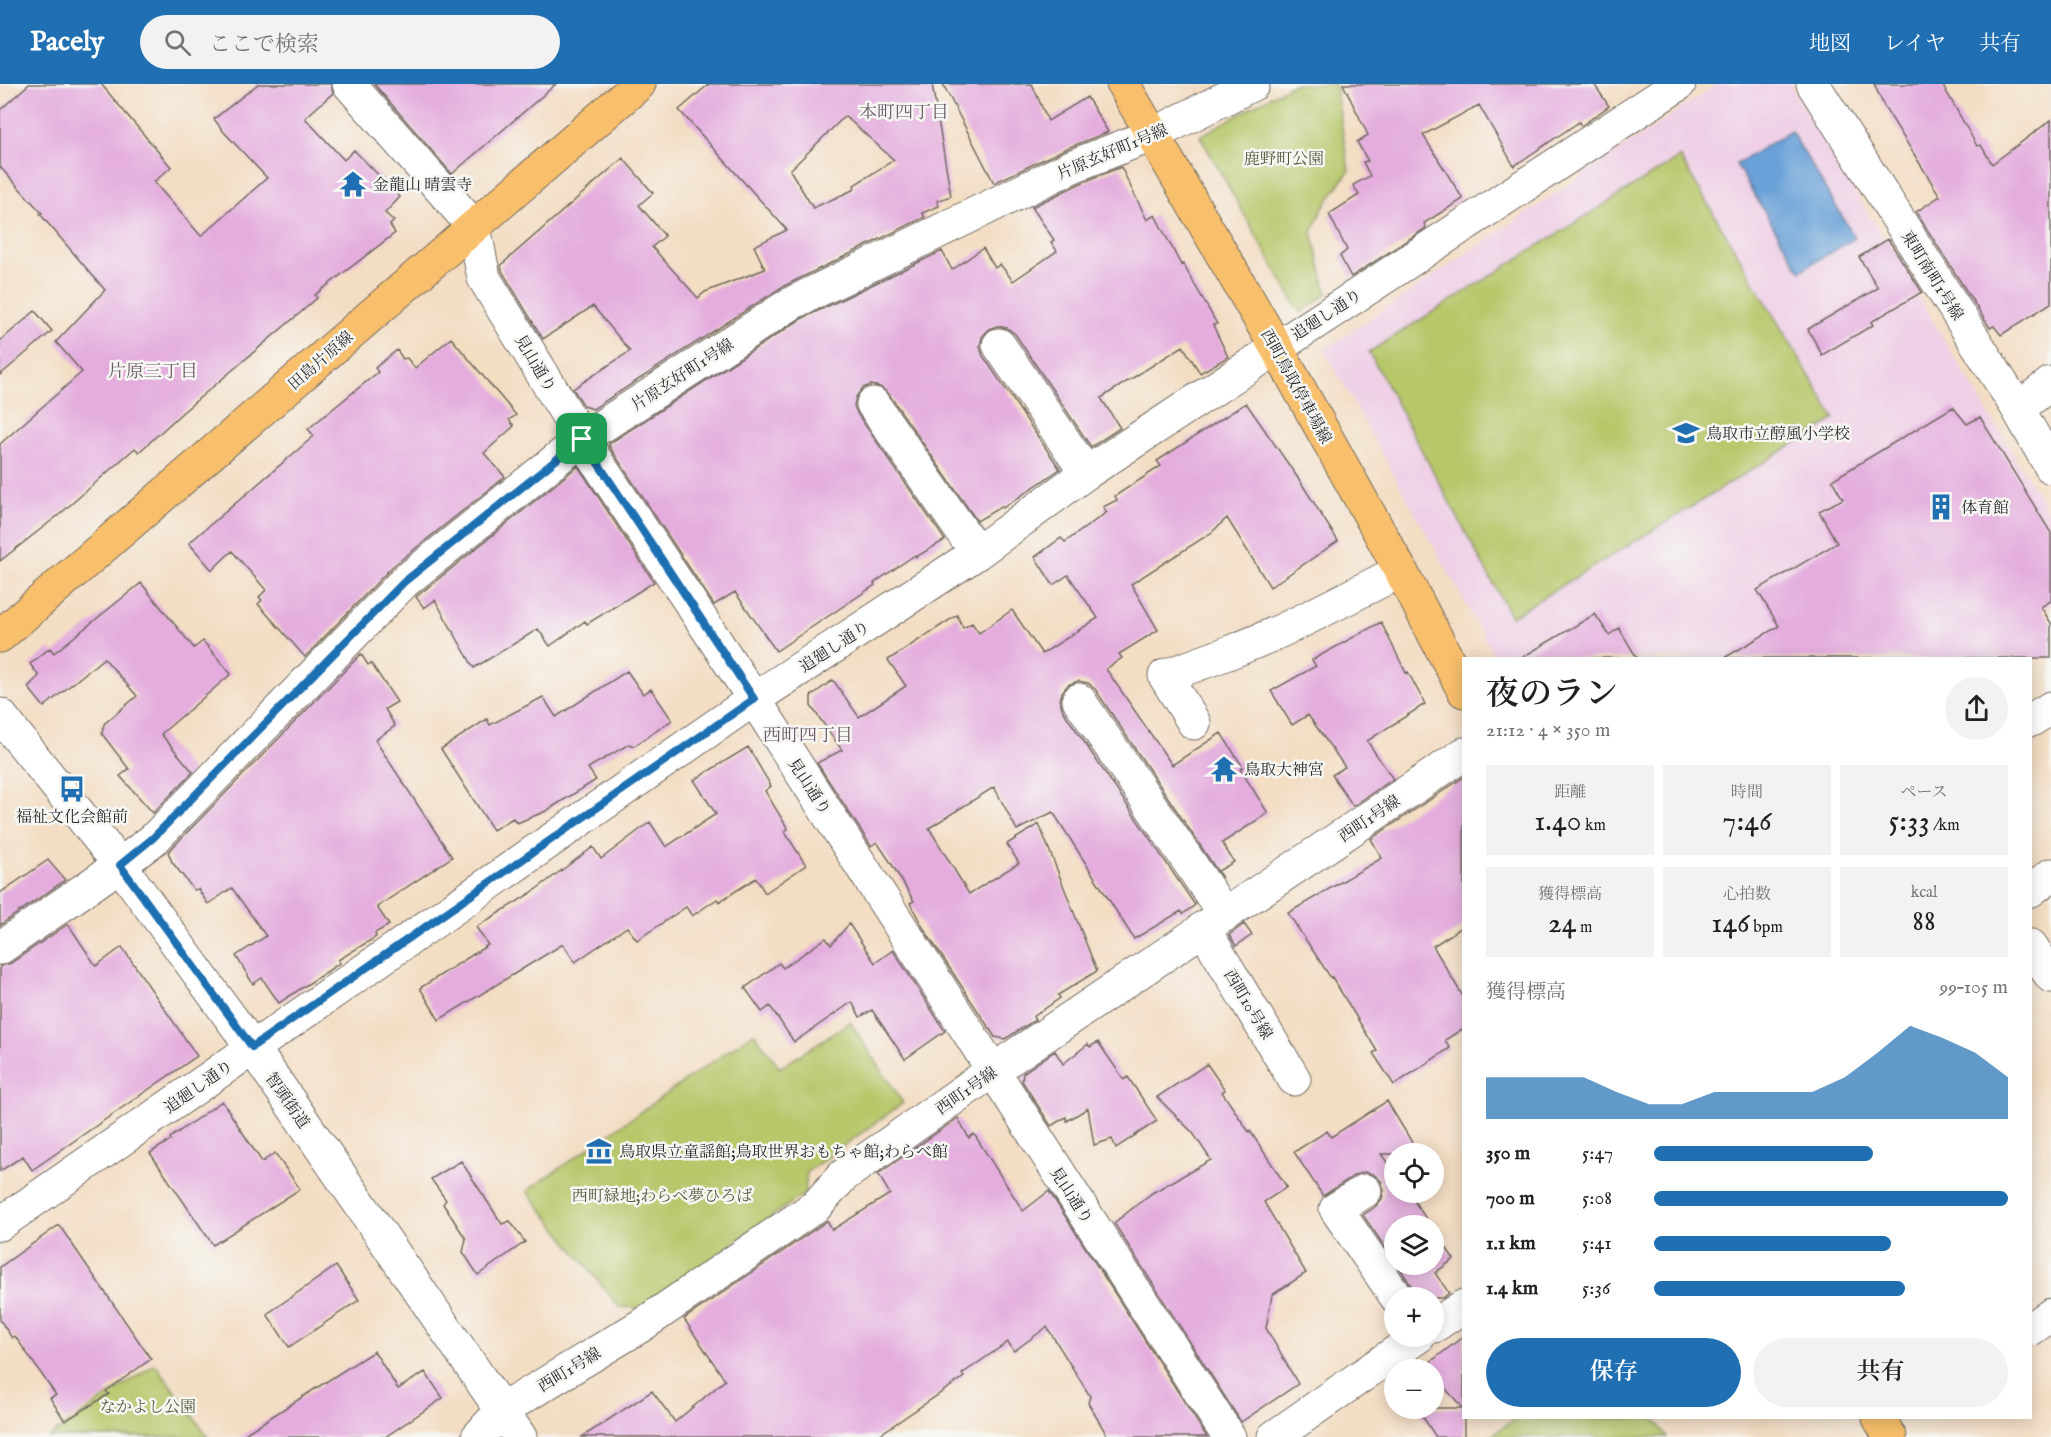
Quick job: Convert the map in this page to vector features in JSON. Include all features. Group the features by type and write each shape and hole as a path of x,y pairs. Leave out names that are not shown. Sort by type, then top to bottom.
{"main road":[{"name":"田島片原線","path":"0,636 639,84"},
{"name":"西町鳥取停車場線","path":"1123,84 1276,347 1401,571 1462,687"}],"street":[{"path":"349,84 474,227"},
{"name":"片原玄好町1号線","path":"0,948 120,865 153,838 404,582 582,439 792,303 1073,166 1152,135 1253,84"},
{"name":"追廻し通り","path":"0,1224 754,699 977,553 1086,473 1679,84"},
{"name":"東町南町1号線","path":"1813,84 2018,409 2051,466"},
{"name":"見山通り","path":"474,227 484,278 582,439 754,699 1229,1437"},
{"path":"999,345 1086,473"},
{"path":"2018,409 2051,382"},
{"path":"873,404 977,553"},
{"path":"1194,723 1165,676 1215,659 1290,626 1401,571"},
{"name":"西町10号線","path":"1079,700 1214,921 1294,1079"},
{"path":"2032,719 2051,708"},
{"name":"智頭街道","path":"0,715 120,865 252,1047 520,1437"},
{"name":"西町1号線","path":"478,1437 502,1410 642,1325 816,1206 843,1176 992,1071 1462,755"},
{"path":"2032,889 2051,875"},
{"path":"2032,948 2051,976"},
{"path":"1365,1191 1336,1209 1389,1287"},
{"path":"1444,1319 1462,1307"},
{"path":"2032,1328 2051,1315"},
{"path":"1274,1437 1403,1347"}],"shaded area":[{"name":"鳥取市立醇風小学校","path":"1717,84 1790,84 2051,517 2051,604 1965,657 1495,657 1324,350"}],"green space":[{"name":"鹿野町公園","path":"1293,84 1335,84 1349,171 1323,207 1312,232 1327,294 1300,313 1200,136"},
{"path":"1680,157 1835,419 1511,617 1369,352"},
{"name":"西町緑地;わらべ夢ひろば","path":"850,1022 903,1103 807,1172 805,1193 641,1308 619,1307 527,1191 754,1033 780,1068"},
{"name":"なかよし公園","path":"155,1364 208,1437 49,1437"},
{"path":"1515,1419 1655,1419 1667,1437 1488,1437"}],"water":[{"path":"1791,131 1855,238 1800,271 1736,164"}],"building":[{"path":"29,84 101,84 171,167 154,182 201,236 267,178 214,119 258,84 331,84 333,93 305,118 344,160 354,150 400,197 385,213 394,221 390,225 395,233 315,295 317,298 139,452 135,448 60,514 0,561 0,444 82,372 56,342 105,290 40,214 42,213 0,167 0,110"},
{"path":"374,84 556,84 452,174"},
{"path":"709,84 932,84 951,196 937,201 939,206 922,213 925,217 782,287 593,409 584,406 573,389 630,351 593,306 543,339 502,271 501,265 623,158 653,193 639,205 665,236 652,247 698,298 705,292 765,269 754,246 787,230 679,110","holes":["845,116 894,160 854,185 855,189 813,208 790,170"]},
{"path":"943,84 1032,84 1048,121 1087,97 1108,132 1065,149 994,183"},
{"path":"1343,84 1594,84 1609,106 1581,126 1579,122 1514,166 1479,105 1423,135 1463,199 1424,223 1426,228 1351,277 1340,256 1347,250 1329,214 1359,195 1353,185 1370,176 1363,162 1368,161 1357,142 1368,135"},
{"path":"1874,84 1942,84 1977,146 1981,145 1992,164 2051,120 2051,303 2001,335 1994,326 1990,328 1916,212 1940,196 1884,106"},
{"path":"1121,167 1147,220 1155,215 1181,265 1183,264 1217,324 1213,325 1228,357 1200,373 1183,346 1101,398 1120,428 1091,447 1015,334 1007,328 997,326 989,329 982,337 980,347 983,356 1060,469 1003,508 1002,506 977,521 888,393 880,387 871,385 863,388 856,397 854,406 858,415 945,540 916,557 915,555 874,583 875,585 776,651 735,592 714,605 609,446 610,443 801,319 942,251 952,270 983,248 995,268 1000,264 1013,281 1057,251 1051,242 1054,240 1032,207 1081,183"},
{"path":"1888,239 1922,292 1871,322 1873,325 1822,355 1808,329 1878,288 1859,257"},
{"path":"35,311 52,331 0,375 0,341"},
{"path":"451,338 516,415 509,420 514,426 484,453 505,477 392,567 305,657 258,604 262,600 259,597 266,590 232,551 212,570 189,543 314,436 308,429 378,372 375,368 397,350 403,359 407,358 415,368"},
{"path":"1246,403 1338,541 1270,587 1227,518 1211,533 1131,584 1158,630 1119,654 1122,658 1106,669 1172,765 1221,733 1243,767 1240,769 1268,813 1222,843 1234,862 1218,871 1222,878 1095,689 1088,683 1078,681 1068,685 1062,692 1060,701 1063,711 1195,905 1183,914 1181,911 1134,939 1053,812 1017,830 994,787 929,828 969,894 1019,863 1007,844 1039,824 1097,971 1058,995 1060,998 1033,1017 1035,1020 1005,1039 995,1037 924,929 910,903 914,901 891,863 877,842 871,846 817,763 842,750 811,706 811,696 833,680 859,717 906,686 888,660 957,615 963,628 972,623 979,633 1012,610 1042,654 1098,618 1068,575 1053,585 1035,557 1061,538 1065,542 1107,512 1103,507 1117,500 1115,496 1161,466 1157,461"},
{"name":"体育館","path":"1953,407 1967,424 1980,417 2051,533 2051,601 2041,607 2051,623 2051,658 1726,657 1779,626 1757,590 1837,543 1819,511 1843,499 1832,480"},
{"path":"578,466 654,582 587,624 585,621 550,646 538,629 474,668 435,600 424,608 416,597"},
{"path":"141,583 194,648 203,641 231,674 161,734 193,772 153,813 120,776 129,769 102,734 104,724 137,696 104,658 44,707 28,687 39,676 30,664 50,648 54,653"},
{"path":"1595,614 1609,635 1619,628 1636,657 1523,657"},
{"path":"1381,622 1406,673 1408,672 1425,704 1367,741 1393,779 1353,806 1332,775 1345,767 1308,715 1292,725 1271,691 1316,666 1312,660"},
{"path":"361,654 368,665 371,663 397,702 385,709 395,726 375,740 452,857 377,907 389,925 375,933 376,937 338,960 340,963 279,1003 262,978 253,984 236,956 266,936 232,888 208,904 198,889 194,890 172,862 168,852"},
{"path":"627,671 643,694 651,689 672,720 634,746 629,744 588,768 596,780 546,811 517,823 513,818 493,830 441,749 487,719 490,725 543,697 556,717"},
{"path":"748,747 771,786 765,791 788,829 784,831 806,865 765,893 756,878 719,902 717,899 692,916 686,907 637,940 627,927 575,962 563,944 439,1020 420,988 488,945 476,927 531,893 593,847 601,859 650,822 666,847 716,814 694,780"},
{"path":"1462,778 1462,927 1433,946 1462,995 1462,1029 1445,1040 1450,1048 1394,1085 1373,1053 1377,1051 1332,977 1288,913 1382,858 1371,839"},
{"path":"48,860 65,880 0,925 0,893"},
{"path":"68,924 96,966 122,947 197,1056 32,1170 23,1156 0,1171 0,966 11,963"},
{"path":"849,924 875,963 893,950 945,1031 905,1059 872,1010 860,1017 852,1002 794,1042 770,1006 762,1012 745,988 779,963 783,968 826,938 831,945"},
{"path":"1244,924 1252,935 1236,946 1229,935"},
{"path":"1098,1042 1124,1080 1128,1077 1157,1121 1116,1148 1112,1139 1094,1145 1088,1108 1067,1121 1066,1117 1051,1126 1022,1081 1023,1073 1055,1051 1063,1064 1088,1044 1090,1047"},
{"path":"1207,1064 1225,1090 1222,1092 1287,1187 1264,1202 1306,1273 1272,1295 1266,1328 1298,1384 1241,1422 1114,1223 1152,1193 1211,1160 1193,1133 1157,1097"},
{"path":"222,1101 262,1162 275,1153 300,1189 213,1245 150,1153"},
{"path":"1387,1101 1412,1143 1384,1143 1384,1154 1381,1154 1384,1158 1384,1190 1381,1181 1373,1174 1364,1172 1355,1175 1323,1196 1294,1152 1327,1131 1331,1137"},
{"path":"958,1118 969,1138 974,1134 1023,1211 1049,1191 1207,1437 1108,1437 1088,1403 1090,1396 1047,1327 1014,1351 1008,1342 962,1374 964,1377 876,1437 582,1437 652,1391 675,1422 725,1380 684,1319 827,1221 832,1230 890,1194 878,1174"},
{"path":"461,1161 502,1224 510,1221 525,1242 478,1275 463,1252 466,1239 443,1204 446,1200 431,1179"},
{"path":"1384,1190 1384,1203 1415,1203 1424,1215 1384,1215 1384,1246 1363,1215 1382,1199"},
{"path":"59,1225 151,1359 106,1391 109,1394 65,1421 50,1398 56,1395 15,1336 12,1338 0,1320 0,1267"},
{"path":"1444,1244 1454,1259 1444,1266"},
{"path":"336,1266 359,1300 289,1347 267,1314"},
{"path":"1404,1275 1436,1275 1449,1293 1444,1297 1444,1287 1412,1287"},
{"path":"1462,1338 1462,1407 1444,1387 1444,1359 1434,1359"},
{"path":"374,1351 398,1389 425,1372 443,1398 385,1437 240,1437"},
{"path":"1444,1408 1462,1408 1464,1437 1436,1437 1424,1419 1444,1419"}],"place":[{"name":"金龍山 晴雲寺","path":"353,184"},
{"name":"鳥取市立醇風小学校","path":"1686,433"},
{"name":"体育館","path":"1941,507"},
{"name":"鳥取大神宮","path":"1224,769"},
{"name":"福祉文化会館前","path":"72,789"},
{"name":"鳥取県立童謡館;鳥取世界おもちゃ館;わらべ館","path":"599,1151"}],"district":[{"name":"本町四丁目","path":"904,112"},
{"name":"片原三丁目","path":"153,371"},
{"name":"西町四丁目","path":"808,735"}],"route":[{"path":"582,439 754,699 252,1047 120,865 153,838 404,582 582,439"}]}
